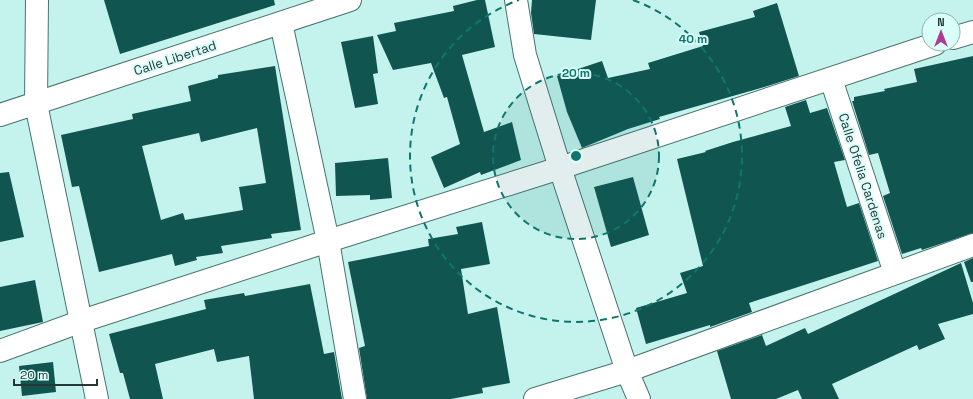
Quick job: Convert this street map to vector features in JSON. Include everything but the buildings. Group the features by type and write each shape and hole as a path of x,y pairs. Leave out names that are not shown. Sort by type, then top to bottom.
{"street":[{"path":"37,0 36,104 97,399"},
{"name":"Calle Libertad","path":"0,115 350,0"},
{"path":"516,0 525,55 560,168 627,371 638,399"},
{"path":"281,23 328,241 355,399"},
{"path":"961,36 973,32"},
{"path":"0,351 82,321 560,168 921,49"},
{"name":"Calle Ofelia Cardenas","path":"830,79 895,273"},
{"path":"535,399 627,371 973,245"}]}
